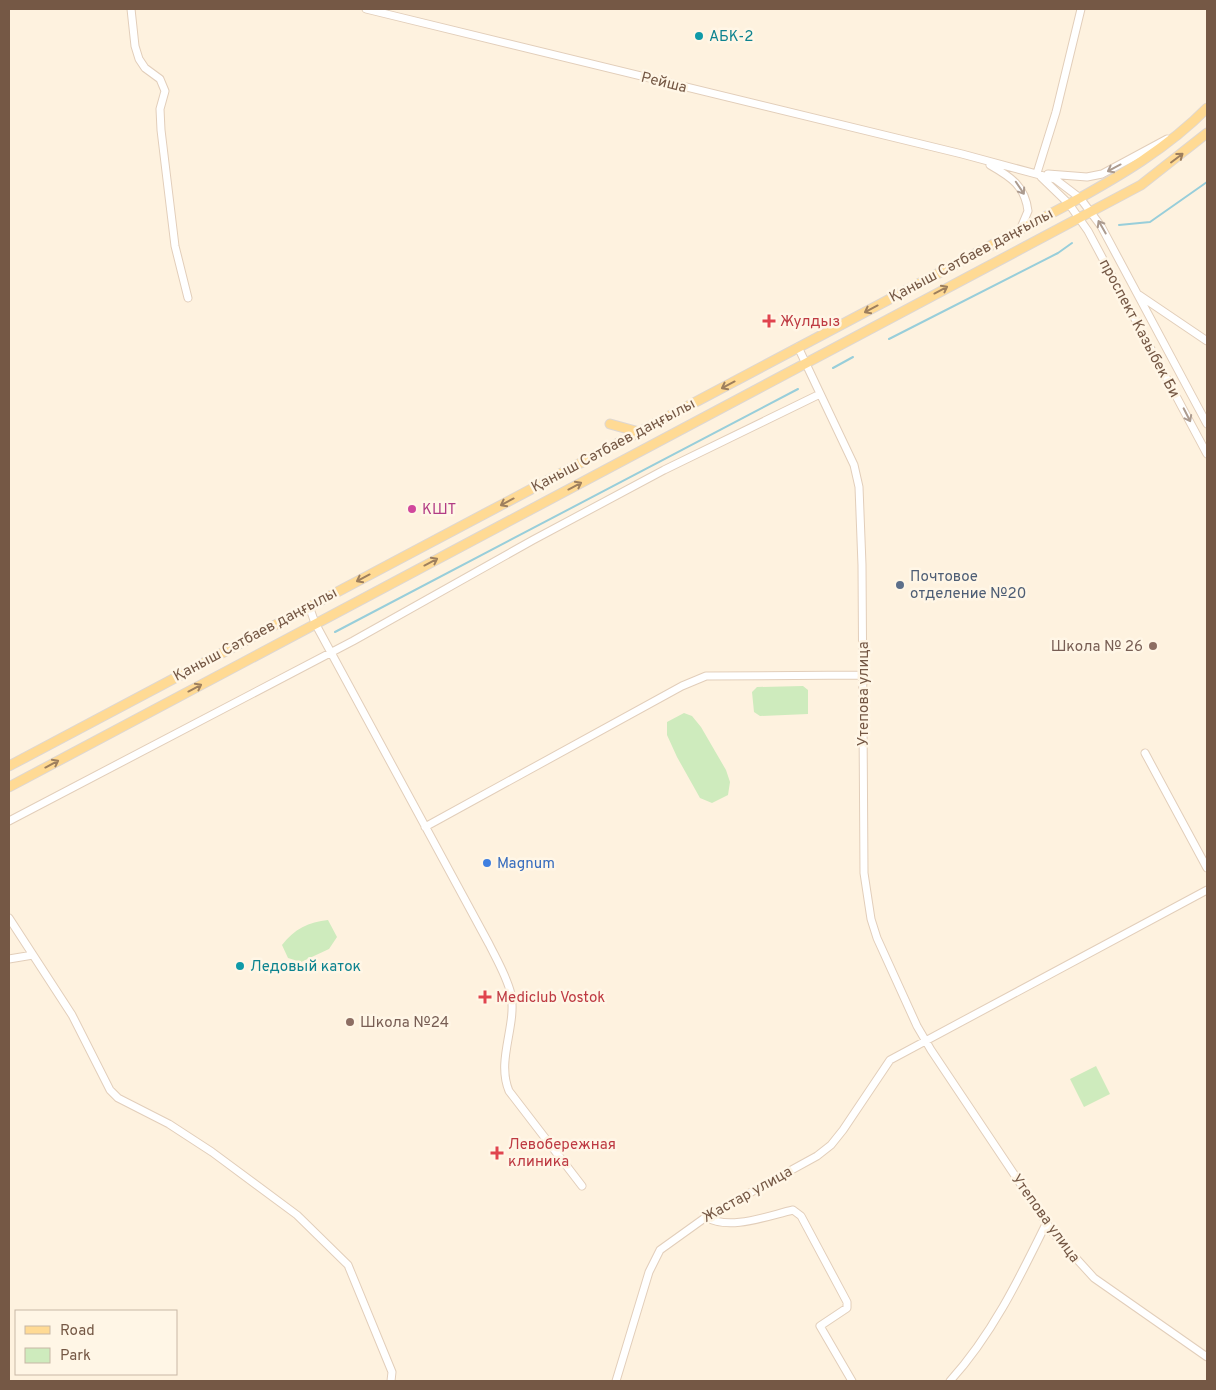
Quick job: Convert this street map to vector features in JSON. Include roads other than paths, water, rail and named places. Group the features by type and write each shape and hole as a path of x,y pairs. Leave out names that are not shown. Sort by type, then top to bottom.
{"main road":[{"name":"Қаныш Сәтбаев даңғылы","path":"9,766 1080,198 1133,166 1187,128 1207,108"},
{"name":"Қаныш Сәтбаев даңғылы","path":"9,787 1032,241 1141,185 1207,133"},
{"path":"610,424 639,432"}],"street":[{"path":"131,9 134,40 140,59 144,68 160,80 165,91 160,109 161,130 175,246 188,298"},
{"name":"Рейша","path":"366,9 1037,173"},
{"path":"1081,9 1052,126 1037,173 1087,177 1102,174 1187,128"},
{"path":"984,160 1014,179 1022,189 1028,211 1020,230"},
{"name":"проспект Казыбек Би","path":"1037,173 1055,180 1080,198 1092,211 1139,294 1207,424"},
{"name":"проспект Казыбек Би","path":"1037,173 1069,204 1080,218 1207,454"},
{"path":"1139,294 1207,341"},
{"name":"Утепова улица","path":"798,347 854,466 858,487 864,873 871,919 886,960 917,1026 927,1040 931,1050 1047,1222 1076,1260 1094,1278 1207,1357"},
{"path":"9,821 332,653 533,540 655,475 820,394"},
{"path":"309,606 316,623 489,944 506,981 511,995 511,1008 504,1079 509,1090 582,1186"},
{"path":"425,827 675,690 706,676 862,675"},
{"path":"1145,753 1207,868"},
{"path":"927,1040 1207,890"},
{"path":"9,918 72,1015 110,1090 118,1098 169,1124 212,1152 297,1215 348,1265 392,1372 391,1381"},
{"path":"9,959 33,955"},
{"name":"Жастар улица","path":"616,1381 649,1272 660,1250 706,1216 817,1156 831,1145 890,1060 927,1040"},
{"path":"706,1216 715,1222 732,1223 792,1210 801,1216 847,1302 847,1308 820,1326 852,1381"},
{"path":"950,1381 964,1366 1012,1293 1047,1222"}],"waterway":[{"path":"1119,225 1150,222 1207,182"},
{"path":"889,339 1058,253 1072,243"},
{"path":"833,368 853,357"},
{"path":"335,632 798,389"}],"place":[{"name":"АБК-2","path":"699,36"},
{"name":"Жулдыз","path":"769,321"},
{"name":"КШТ","path":"412,509"},
{"name":"Почтовое отделение №20","path":"900,585"},
{"name":"Школа № 26","path":"1153,646"},
{"name":"Magnum","path":"487,863"},
{"name":"Ледовый каток","path":"240,966"},
{"name":"Mediclub Vostok","path":"485,997"},
{"name":"Школа №24","path":"350,1022"},
{"name":"Левобережная клиника","path":"497,1153"}]}
